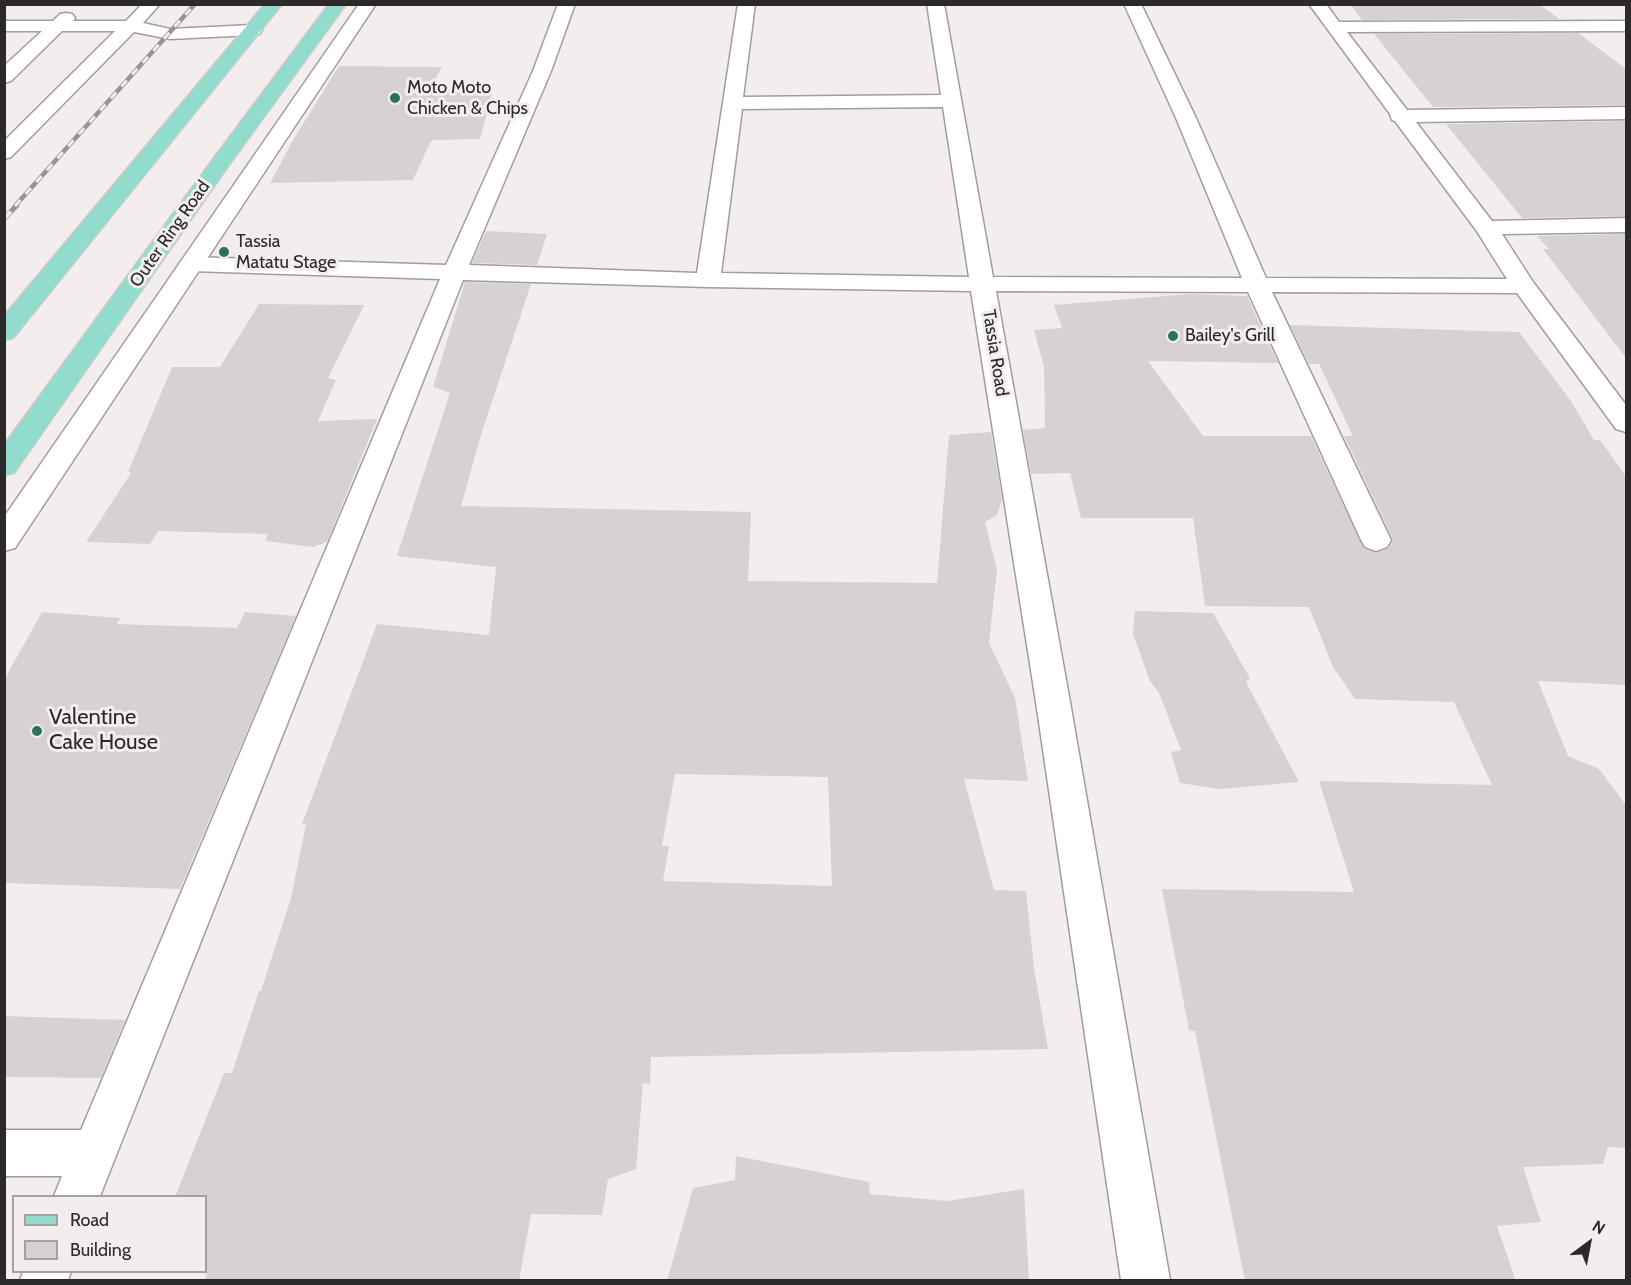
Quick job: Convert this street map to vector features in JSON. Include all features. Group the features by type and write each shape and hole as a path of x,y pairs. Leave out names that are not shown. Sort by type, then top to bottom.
{"main road":[{"path":"4,333 274,4"},
{"name":"Outer Ring Road","path":"4,466 221,162 338,4"}],"street":[{"path":"4,77 82,4"},
{"path":"4,153 152,4"},
{"path":"4,541 369,4"},
{"path":"79,1195 455,271 542,71 567,4"},
{"path":"708,280 747,4"},
{"name":"Tassia Road","path":"935,4 984,284 1146,1281"},
{"path":"1132,4 1186,118 1257,285 1376,540"},
{"path":"1317,4 1399,116 1486,228 1524,286 1626,423"},
{"path":"4,26 130,26 170,33 253,30"},
{"path":"1333,27 1626,26"},
{"path":"733,103 952,101"},
{"path":"1399,116 1626,113"},
{"path":"1486,228 1626,225"},
{"path":"191,264 708,280 984,284 1524,286"},
{"path":"4,1153 95,1153"}],"building":[{"path":"1350,4 1539,4 1559,19 1362,20"},
{"path":"1578,33 1626,69 1626,105 1433,107 1374,34"},
{"path":"339,66 442,67 427,92 492,92 480,139 434,140 430,143 413,180 270,183 293,140"},
{"path":"1626,121 1626,216 1522,218 1446,124"},
{"path":"486,231 547,234 537,265 472,263"},
{"path":"1626,234 1626,358 1543,249 1549,249 1537,236"},
{"path":"465,282 531,284 481,435 461,506 751,512 748,581 937,583 949,435 991,432 1002,499 997,515 985,522 997,570 989,643 1015,698 1028,781 964,779 994,890 1026,891 1034,968 1048,1049 651,1057 650,1084 643,1083 636,1169 608,1179 602,1215 531,1214 519,1281 206,1281 207,1195 176,1195 224,1073 232,1073 259,991 261,991 291,898 306,824 302,824 377,624 489,635 496,567 397,556 450,393 433,387","holes":["675,774 828,777 832,886 663,881 669,846 662,846"]},
{"path":"1191,294 1247,296 1278,363 1148,361 1203,436 1311,436 1364,549 1377,553 1389,548 1393,539 1344,436 1353,436 1319,364 1309,364 1290,325 1519,332 1571,401 1594,440 1600,440 1626,476 1626,685 1538,681 1568,756 1599,769 1626,805 1626,1148 1608,1147 1603,1164 1523,1167 1541,1222 1497,1226 1516,1281 1245,1281 1195,1031 1189,1030 1162,889 1354,892 1319,781 1492,785 1454,702 1355,699 1333,667 1309,607 1205,606 1193,518 1081,518 1070,473 1031,474 1023,430 1045,428 1044,367 1034,330 1062,328 1054,305"},
{"path":"259,304 364,305 328,378 336,380 318,421 377,419 327,542 313,547 265,541 268,534 158,531 150,544 86,542 131,473 128,472 172,367 220,367"},
{"path":"1135,611 1213,613 1250,678 1246,682 1299,782 1220,789 1180,783 1171,752 1181,750 1159,693 1150,681 1133,634"},
{"path":"42,612 121,618 117,624 237,628 245,612 296,616 180,889 4,883 4,680"},
{"path":"4,1016 125,1020 101,1078 4,1077"},
{"path":"736,1156 869,1182 870,1194 947,1201 1024,1189 1029,1281 667,1281 693,1188 735,1180"}],"railway":[{"path":"15,206 195,4"},
{"path":"4,219 17,205"}],"place":[{"name":"Moto Moto Chicken & Chips","path":"395,98"},
{"name":"Tassia Matatu Stage","path":"224,252"},
{"name":"Bailey's Grill","path":"1173,336"},
{"name":"Valentine Cake House","path":"37,731"}]}
